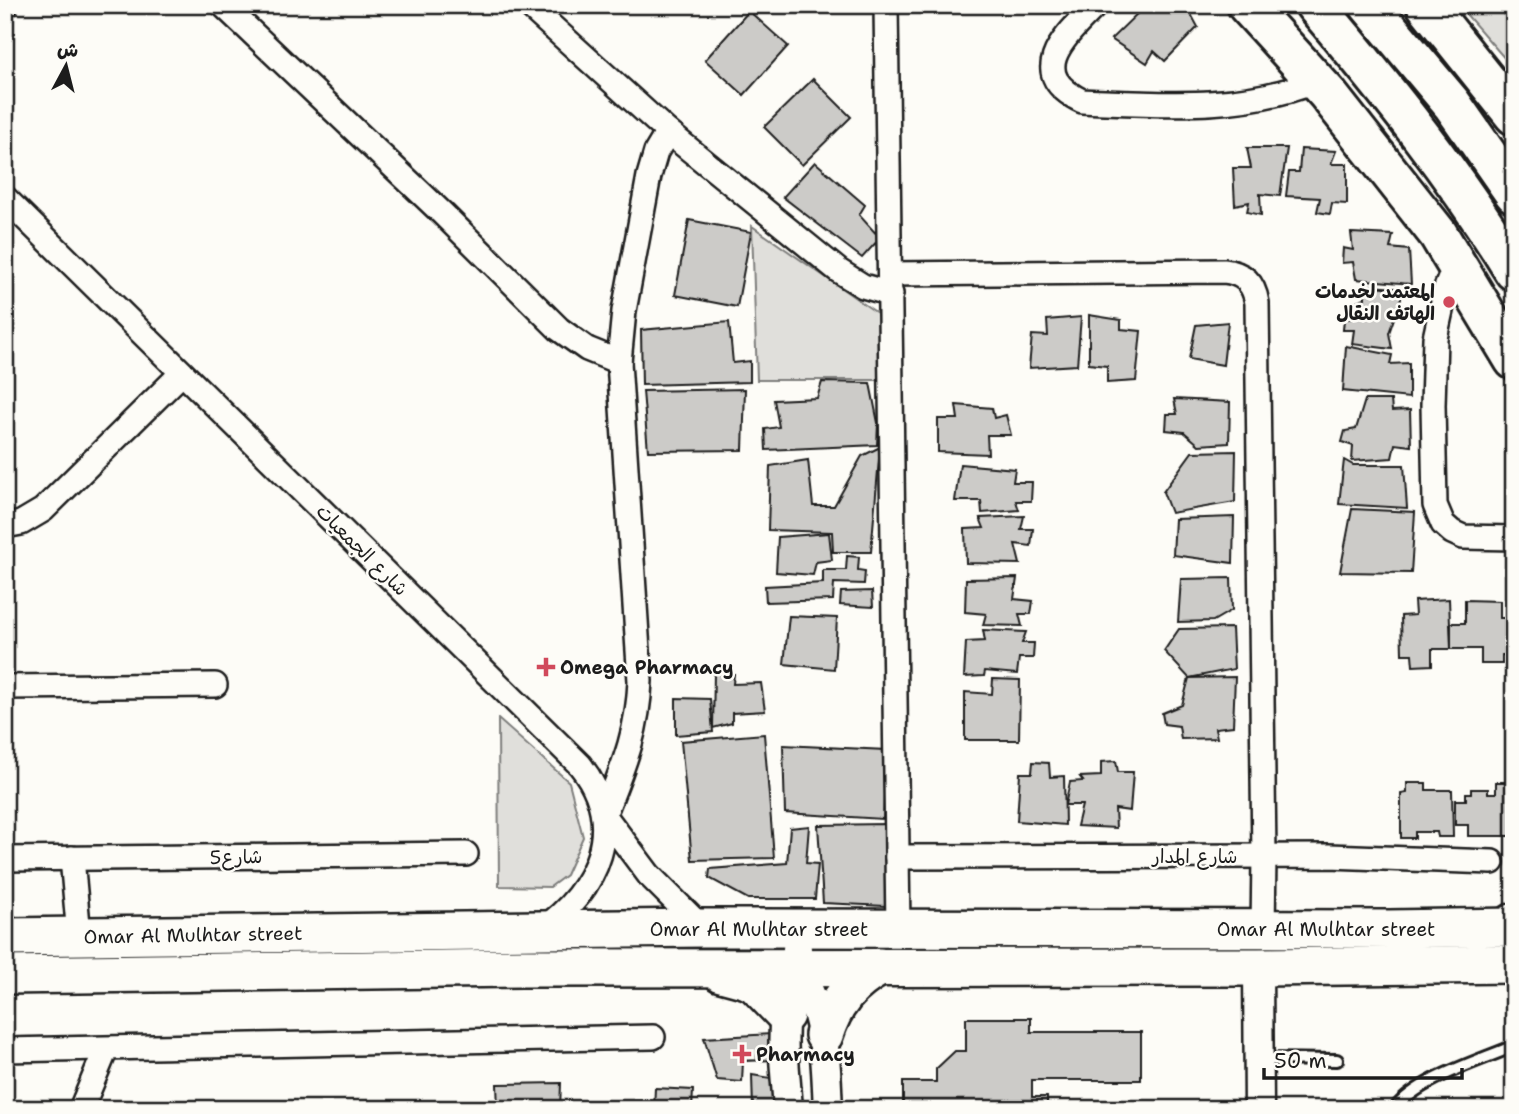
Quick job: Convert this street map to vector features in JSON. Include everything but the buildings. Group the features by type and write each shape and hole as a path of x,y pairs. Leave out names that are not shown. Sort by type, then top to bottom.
{"highway":[{"path":"1247,5 1317,81 1438,234 1514,360"},
{"path":"1315,5 1378,79 1438,158 1514,271"},
{"path":"1369,5 1452,104 1514,193"},
{"path":"1426,5 1514,115"}],"main road":[{"name":"Omar Al Mulhtar street","path":"5,937 702,928 1263,929 1512,925"},
{"name":"Omar Al Mulhtar street","path":"5,975 703,967 1514,964"},
{"path":"703,967 755,984 785,1015"},
{"path":"824,1035 830,1018 850,988 880,967"}],"street":[{"path":"223,5 442,212 559,329 587,349 619,362"},
{"path":"528,5 668,132 845,275 863,286 1224,271 1241,275 1253,287 1256,303 1263,929"},
{"path":"886,5 898,929"},
{"path":"1096,5 1056,49 1053,65 1057,81 1068,93 1082,100 1231,103 1273,96 1317,81"},
{"path":"668,132 656,152 649,176 624,311 619,362 640,681 639,705 630,751 604,815 649,875 702,928 703,967"},
{"name":"شارع الجمعيات","path":"5,198 580,765 592,780 604,815 596,866 573,903 558,919 539,931"},
{"path":"1456,263 1446,288 1436,338 1433,405 1435,505 1443,524 1463,537 1514,538"},
{"path":"5,526 21,523 43,510 181,373"},
{"path":"5,687 215,685"},
{"name":"شارع5","path":"5,859 466,854"},
{"name":"شارع المدار","path":"897,857 1329,856 1492,862"},
{"path":"72,858 79,936"},
{"path":"788,1109 785,1015 797,967 797,929"},
{"path":"797,967 814,1000 824,1035 828,1109"},
{"path":"1258,967 1259,1109"},
{"path":"5,1050 653,1037"},
{"path":"81,1109 106,1049"}],"lane":[{"path":"1395,1109 1407,1096 1428,1083 1514,1046"},
{"path":"1260,1059 1337,1060"}],"shaded area":[{"path":"1458,5 1514,5 1514,69"},
{"path":"752,226 877,313 883,338 885,371 878,380 757,380"},
{"path":"498,719 569,782 583,837 566,875 550,887 499,886"}],"place":[{"name":"المعتمد لخدمات الهاتف النقال","path":"1449,302"},
{"name":"Omega Pharmacy","path":"546,667"},
{"name":"Pharmacy","path":"742,1054"}]}
